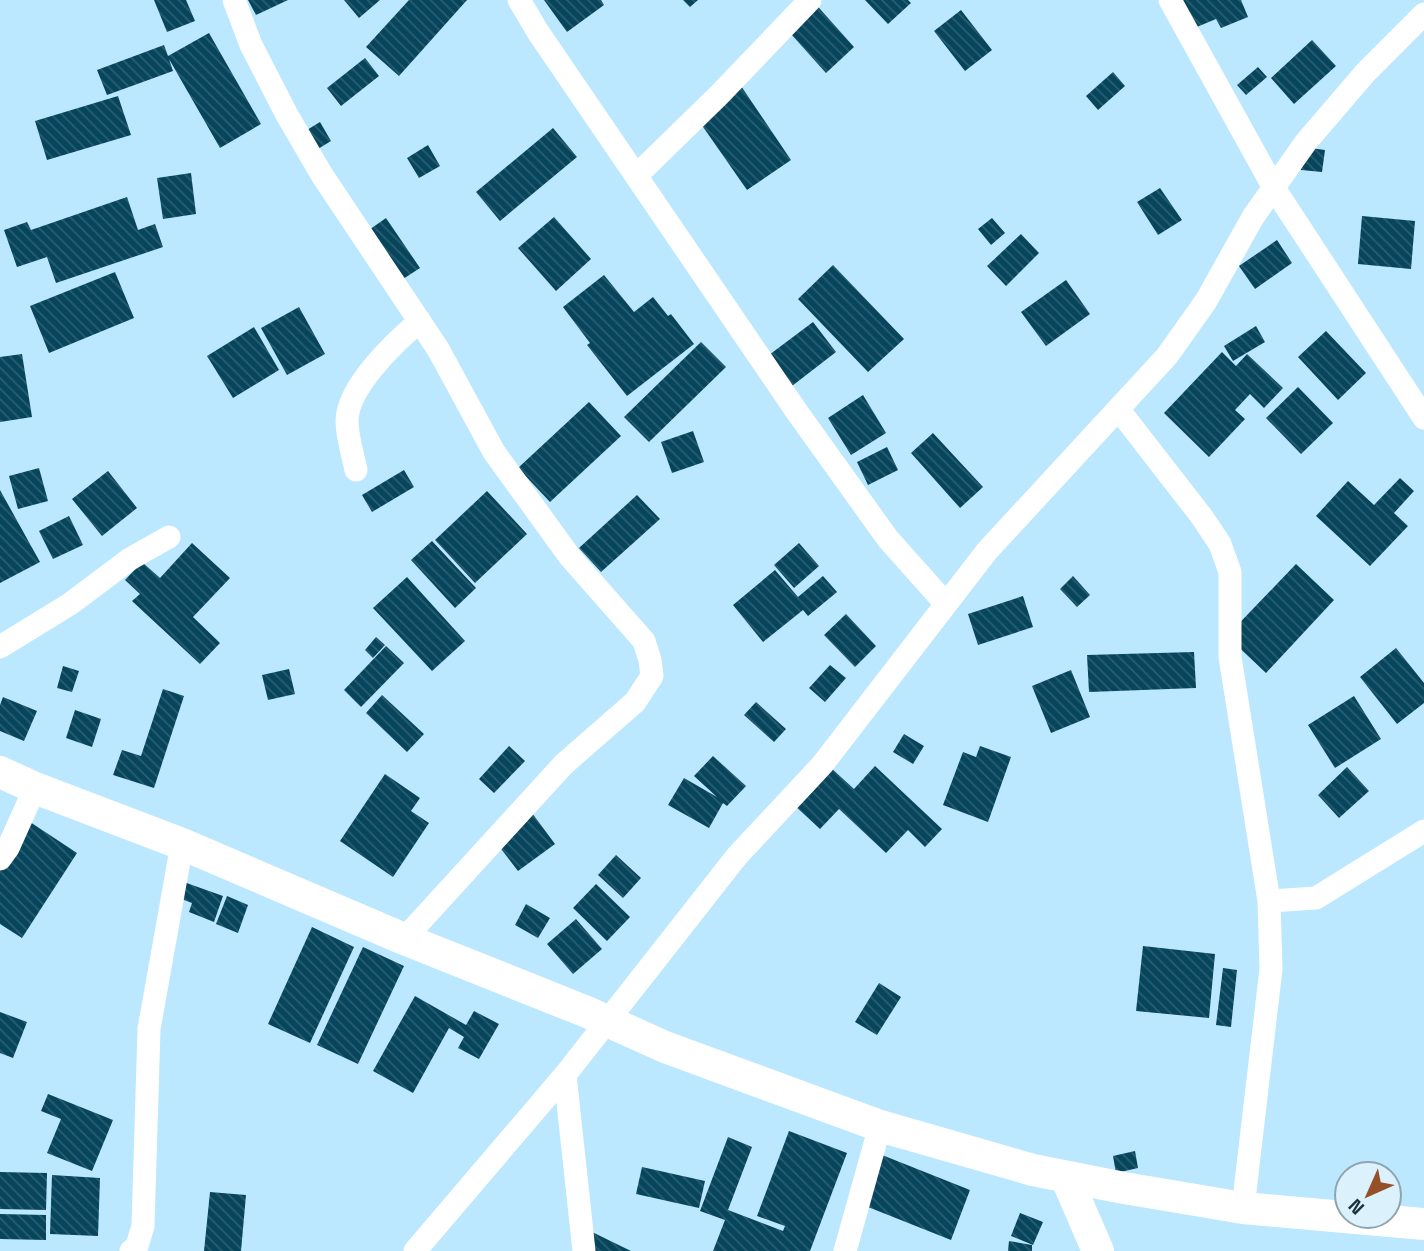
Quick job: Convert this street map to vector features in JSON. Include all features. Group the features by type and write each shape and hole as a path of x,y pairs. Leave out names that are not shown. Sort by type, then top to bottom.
{"main road":[{"path":"0,772 35,789 182,844 665,1047 880,1126 1066,1177 1243,1208 1424,1224"},
{"path":"1066,1177 1098,1251"}],"street":[{"path":"234,0 251,45 322,175 438,349 494,452 570,557 644,641 650,660 652,676 635,702 564,764 404,939"},
{"path":"519,0 538,32 797,412 888,539 946,604"},
{"path":"636,176 810,0"},
{"path":"1170,0 1274,188 1424,418"},
{"path":"415,1251 565,1075 737,856 822,765 987,551 1167,356 1206,301 1253,217 1306,142 1366,72 1424,15"},
{"path":"356,470 347,421 350,406 374,368 399,339 420,321"},
{"path":"1119,410 1202,517 1220,544 1230,572 1230,657 1269,901 1271,969 1243,1208"},
{"path":"0,648 70,604 130,559 169,537"},
{"path":"0,859 8,848 35,789"},
{"path":"1269,901 1316,898 1424,831"},
{"path":"136,1249 143,1226 149,1029 182,844"},
{"path":"565,1075 584,1251"},
{"path":"845,1251 880,1126"}],"building":[{"path":"154,0 186,0 195,21 167,32"},
{"path":"248,0 288,0 256,15"},
{"path":"344,0 380,0 359,18"},
{"path":"409,0 467,0 399,76 366,47"},
{"path":"544,0 601,0 604,5 567,32"},
{"path":"683,0 698,0 690,7"},
{"path":"812,0 854,47 826,73 782,24"},
{"path":"865,0 908,0 911,3 888,24"},
{"path":"1182,0 1241,0 1248,17 1221,28 1216,19 1192,29"},
{"path":"961,10 992,50 965,71 934,31"},
{"path":"209,33 261,124 220,148 169,59 173,71 107,95 97,70 164,45 168,56"},
{"path":"1312,40 1336,66 1294,104 1271,78"},
{"path":"365,58 379,76 341,106 327,88"},
{"path":"1258,67 1267,77 1246,95 1237,85"},
{"path":"1113,72 1125,86 1098,110 1086,96"},
{"path":"737,80 791,160 747,190 692,111"},
{"path":"118,96 131,135 47,160 35,121"},
{"path":"320,122 331,141 313,152 302,133"},
{"path":"553,128 577,157 500,221 476,192"},
{"path":"428,145 440,166 419,178 407,158"},
{"path":"1303,147 1325,150 1322,172 1301,170"},
{"path":"191,173 196,214 163,219 157,178"},
{"path":"1160,188 1182,220 1158,235 1137,202"},
{"path":"127,197 138,230 155,224 163,247 56,283 47,257 17,267 4,230 27,222 31,230"},
{"path":"1362,216 1415,221 1411,269 1358,264"},
{"path":"554,217 591,259 556,291 518,248"},
{"path":"386,218 420,268 400,281 366,232"},
{"path":"992,218 1005,233 991,245 978,229"},
{"path":"1021,234 1039,253 1006,286 987,266"},
{"path":"1277,240 1292,263 1255,289 1239,266"},
{"path":"833,265 904,339 868,372 798,299"},
{"path":"115,272 134,318 49,353 30,306"},
{"path":"604,275 634,312 653,297 668,316 671,314 694,344 627,396 587,345 590,343 563,307"},
{"path":"1066,280 1090,314 1046,346 1021,312"},
{"path":"299,307 325,354 287,375 261,328"},
{"path":"813,322 836,352 792,386 769,355"},
{"path":"1256,326 1265,342 1233,361 1224,346"},
{"path":"254,327 279,370 233,398 207,356"},
{"path":"1326,331 1366,373 1338,400 1298,357"},
{"path":"701,342 726,367 649,442 624,417"},
{"path":"1222,352 1236,366 1247,354 1283,388 1264,408 1250,394 1235,410 1245,419 1209,457 1164,413"},
{"path":"22,354 32,417 0,422 0,357"},
{"path":"1298,387 1333,423 1301,454 1266,418"},
{"path":"863,395 886,433 851,455 828,418"},
{"path":"589,402 621,436 550,502 518,468"},
{"path":"693,431 704,462 672,473 661,442"},
{"path":"933,433 983,487 960,508 911,453"},
{"path":"887,447 898,470 868,485 857,462"},
{"path":"39,468 48,501 18,509 9,476"},
{"path":"404,470 414,487 372,512 362,495"},
{"path":"108,471 137,508 102,536 72,499"},
{"path":"1400,478 1414,491 1394,513 1408,526 1370,566 1316,516 1348,481 1374,505"},
{"path":"0,490 40,562 0,583"},
{"path":"487,491 527,534 475,583 435,540"},
{"path":"637,495 660,519 601,572 579,548"},
{"path":"69,516 83,545 53,559 39,531"},
{"path":"432,541 476,588 455,608 411,560"},
{"path":"192,543 230,578 193,617 220,643 200,664 132,601 140,594 125,580 142,562 160,578"},
{"path":"799,543 819,566 794,588 774,565"},
{"path":"1296,564 1334,600 1266,673 1227,636"},
{"path":"775,570 798,597 823,576 837,592 808,616 803,610 763,642 733,605"},
{"path":"1073,576 1090,595 1077,607 1060,589"},
{"path":"407,577 465,641 432,671 373,608"},
{"path":"1023,596 1033,627 978,645 968,614"},
{"path":"846,614 876,646 855,667 824,635"},
{"path":"376,637 385,645 373,658 365,650"},
{"path":"386,646 404,663 361,707 344,690"},
{"path":"1396,648 1424,683 1424,703 1397,724 1360,677"},
{"path":"1194,652 1196,688 1089,692 1087,655"},
{"path":"830,665 846,678 825,702 809,688"},
{"path":"63,666 79,671 72,692 57,688"},
{"path":"289,669 295,694 268,700 262,675"},
{"path":"1071,670 1090,717 1051,733 1032,686"},
{"path":"163,689 184,696 154,788 113,775 122,750 141,756"},
{"path":"382,695 424,734 407,752 366,713"},
{"path":"1354,696 1381,739 1335,768 1308,725"},
{"path":"3,697 37,711 24,741 0,731 0,705"},
{"path":"756,702 786,729 774,742 744,715"},
{"path":"75,710 101,719 92,747 66,738"},
{"path":"904,734 924,746 913,764 893,752"},
{"path":"509,746 525,761 494,793 479,779"},
{"path":"980,746 1011,757 988,822 943,805 963,752 976,757"},
{"path":"713,756 746,786 727,806 723,803 709,828 668,805 684,778 717,797 694,776"},
{"path":"829,766 854,789 875,766 942,829 925,847 908,830 886,853 839,809 820,829 793,804"},
{"path":"1347,767 1369,791 1339,818 1318,795"},
{"path":"385,774 420,798 411,811 429,823 393,877 340,841"},
{"path":"532,813 555,844 518,871 495,841"},
{"path":"27,820 77,853 22,938 0,924 0,862"},
{"path":"616,855 641,878 623,898 598,875"},
{"path":"181,881 223,896 214,922 189,912 192,903 176,897"},
{"path":"596,884 630,917 607,941 573,908"},
{"path":"227,896 248,905 238,933 216,924"},
{"path":"526,904 550,918 538,938 515,925"},
{"path":"576,919 602,949 573,974 547,944"},
{"path":"312,927 354,947 310,1043 268,1024"},
{"path":"1143,946 1215,954 1209,1018 1136,1011"},
{"path":"363,947 404,966 358,1064 317,1045"},
{"path":"1223,968 1237,970 1231,1027 1216,1025"},
{"path":"879,983 901,997 877,1035 855,1022"},
{"path":"415,996 466,1025 474,1011 499,1024 479,1059 458,1048 464,1037 449,1028 413,1093 373,1071"},
{"path":"0,1012 27,1022 13,1058 0,1053"},
{"path":"48,1094 113,1120 92,1171 47,1153 61,1119 41,1111"},
{"path":"789,1131 847,1153 810,1251 713,1251 725,1220 700,1211 728,1137 752,1147 728,1210 783,1231 785,1226 757,1216"},
{"path":"1135,1151 1138,1168 1116,1173 1113,1156"},
{"path":"877,1153 970,1190 951,1240 858,1203"},
{"path":"642,1167 705,1181 699,1208 636,1194"},
{"path":"0,1172 47,1173 46,1210 0,1209"},
{"path":"52,1175 100,1178 98,1236 50,1234"},
{"path":"210,1192 246,1195 241,1251 204,1251"},
{"path":"1020,1213 1043,1222 1033,1245 1011,1236"},
{"path":"0,1214 46,1215 46,1240 0,1239"},
{"path":"590,1231 631,1251 581,1251"},
{"path":"1009,1241 1032,1245 1032,1251 1008,1251"}]}
